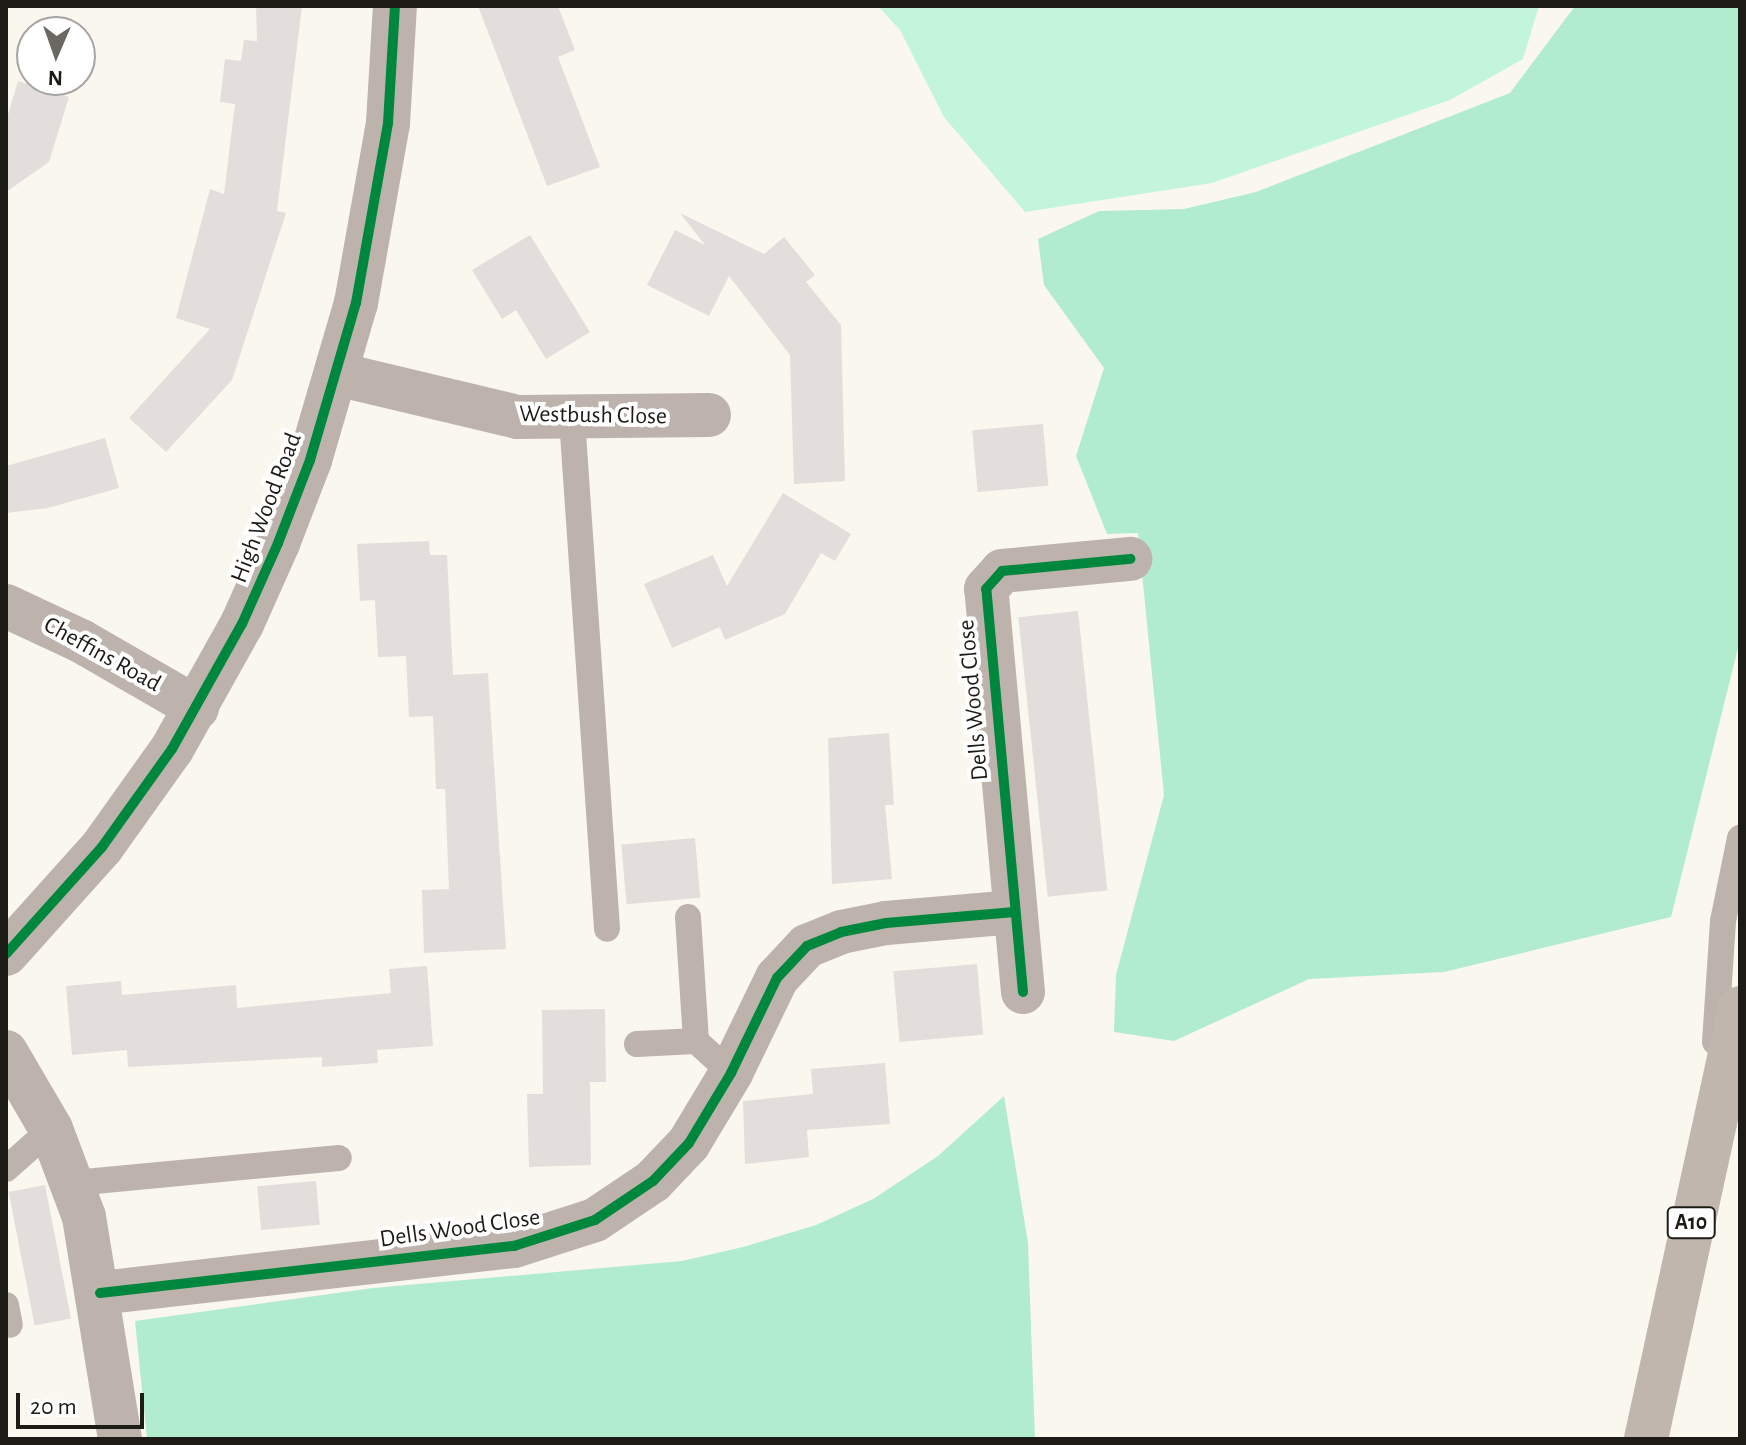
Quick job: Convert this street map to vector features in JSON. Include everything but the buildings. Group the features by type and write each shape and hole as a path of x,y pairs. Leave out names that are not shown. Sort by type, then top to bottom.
{"highway":[{"name":"A10","path":"1646,1439 1710,1134 1740,1008"}],"street":[{"name":"High Wood Road","path":"6,954 102,847 197,708 242,624 278,543 337,374 356,303 380,171 395,6"},
{"name":"Westbush Close","path":"337,374 488,412 572,419 709,415"},
{"name":"Dells Wood Close","path":"1023,992 986,589 1002,571 1130,559"},
{"name":"Cheffins Road","path":"6,606 68,634 197,708"},
{"name":"Dells Wood Close","path":"100,1293 514,1246 568,1231 616,1207 663,1172 704,1123 777,978 807,946 874,925 1015,912"},
{"path":"6,1052 51,1129 74,1183 100,1293 120,1439"}],"lane":[{"path":"572,419 607,929"},
{"path":"1710,1134 1723,921 1740,838"},
{"path":"688,917 696,1041 731,1073"},
{"path":"637,1044 696,1041"},
{"path":"6,1169 51,1129"},
{"path":"74,1183 339,1158"}],"green space":[{"path":"878,6 1539,6 1523,59 1450,100 1212,183 1025,212 944,117 900,30"},
{"path":"1575,6 1740,6 1740,640 1671,917 1444,972 1309,979 1174,1041 1114,1032 1116,975 1164,795 1138,533 1107,534 1076,456 1104,368 1044,285 1038,239 1099,211 1184,209 1256,192 1510,93"},
{"path":"1004,1096 1028,1243 1035,1439 147,1439 135,1321 373,1288 682,1261 743,1247 816,1225 873,1199 938,1156"}],"cycle path":[{"path":"6,954 102,847 172,749 242,624 278,543 310,460 356,303 388,123 395,6"},
{"path":"1023,992 986,589 1002,571 1130,559"},
{"path":"100,1293 514,1246 595,1220 653,1181 689,1143 731,1073 777,978 807,946 841,932 886,923 1015,912"}]}
